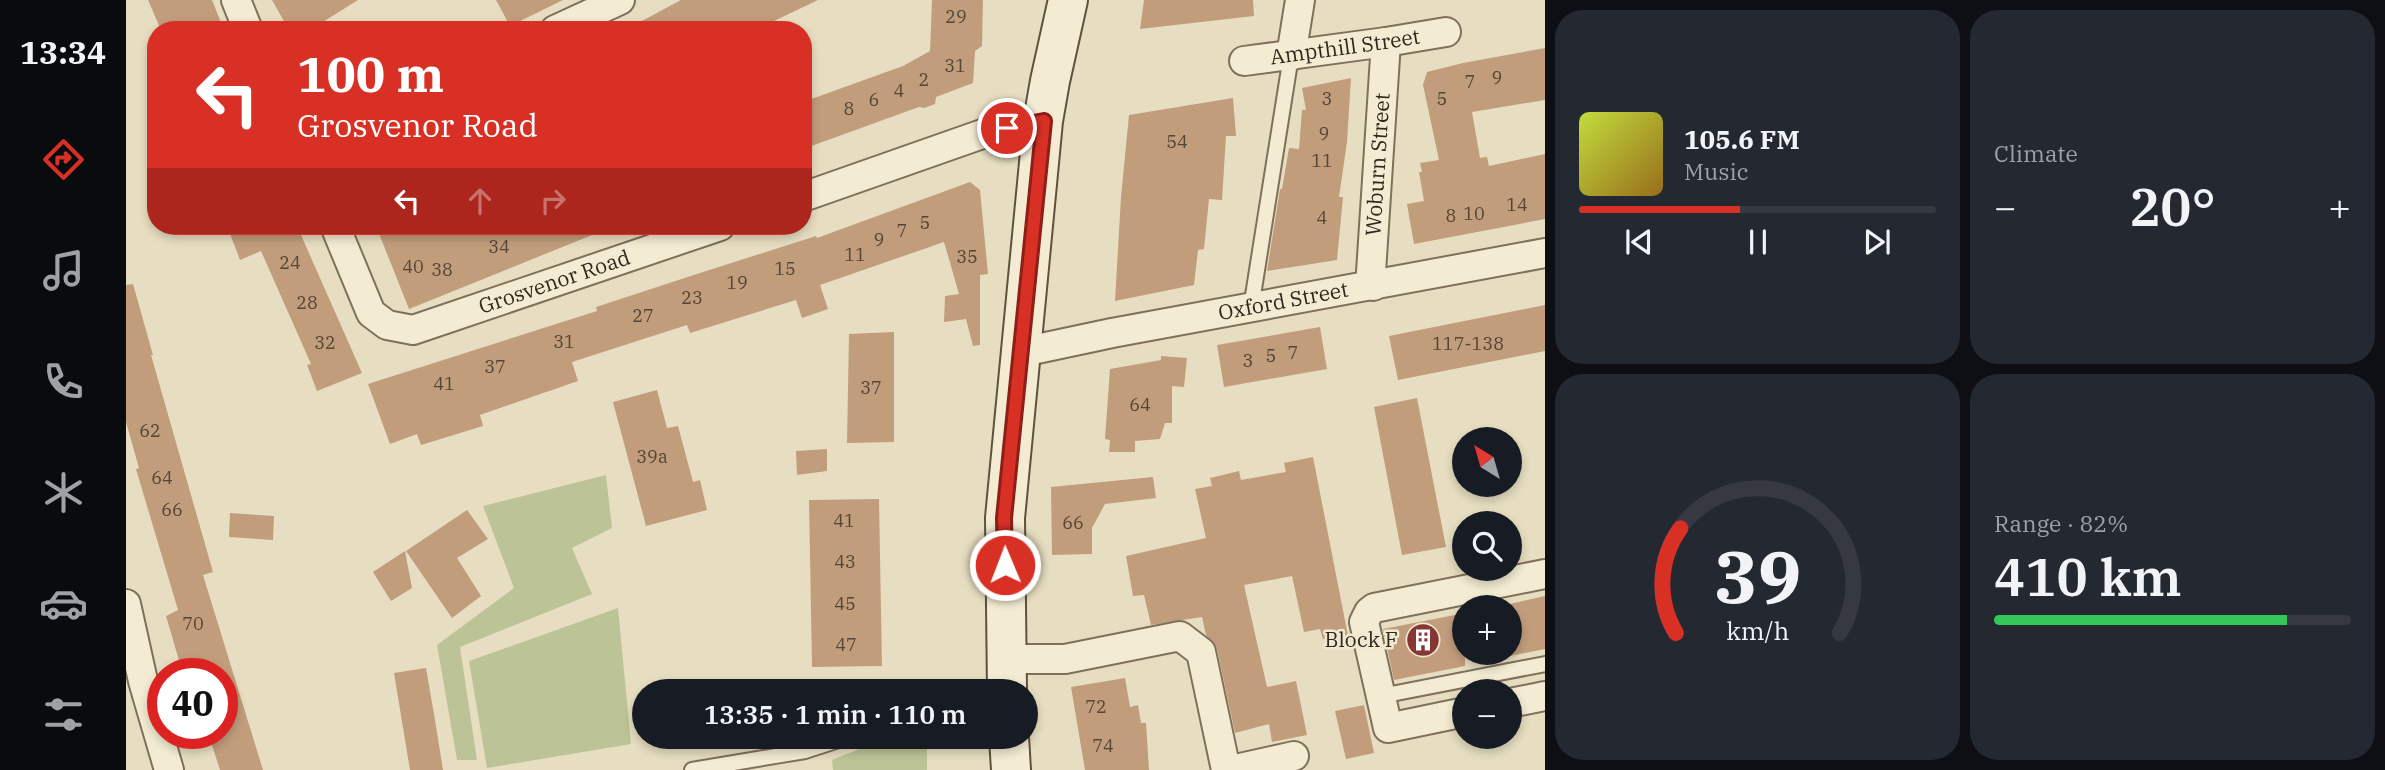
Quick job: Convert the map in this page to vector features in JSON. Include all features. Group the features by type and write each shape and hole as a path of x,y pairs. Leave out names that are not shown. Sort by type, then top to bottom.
{"street":[{"path":"236,0 244,21"},
{"path":"574,21 620,0"},
{"path":"1003,679 1004,518 1020,350 1049,81 1068,0"},
{"path":"1291,56 1300,0"},
{"name":"Ampthill Street","path":"1244,61 1446,32"},
{"name":"Woburn Street","path":"1373,286 1371,272 1386,42"},
{"path":"812,194 988,132 1044,121"},
{"name":"Grosvenor Road","path":"339,235 371,313 387,325 413,330 693,235"},
{"name":"Oxford Street","path":"1020,350 1032,350 1545,253"},
{"path":"1452,715 1388,728 1364,622 1368,612 1374,608 1545,573"},
{"path":"126,604 143,681 169,770"},
{"path":"1011,679 1065,659 1180,636 1201,652 1228,770 1294,756"},
{"path":"1522,701 1545,696"},
{"path":"1010,749 1011,770"}],"lane":[{"path":"1251,309 1291,56"},
{"path":"1381,696 1545,664"},
{"path":"692,770 811,749"}],"green space":[{"path":"606,475 612,528 572,548 592,594 460,647 477,760 457,760 437,645 514,588 483,506"},
{"path":"618,608 631,744 487,768 469,661"},
{"path":"860,749 927,749 927,770 833,770 832,760"}],"building":[{"path":"148,0 212,0 220,21 157,21"},
{"path":"272,0 358,0 324,21 284,21"},
{"path":"496,0 563,0 520,21 507,21"},
{"path":"681,0 818,0 774,21 642,21"},
{"path":"932,0 983,0 982,46 975,51 973,83 936,97 935,104 919,107 812,146 812,99 903,66 930,51"},
{"path":"1144,0 1253,0 1254,16 1140,29"},
{"path":"1545,48 1545,100 1472,112 1480,158 1487,157 1489,166 1545,154 1545,219 1414,244 1407,204 1424,201 1420,163 1439,160 1423,85 1427,72"},
{"path":"1351,78 1347,142 1339,197 1343,197 1337,260 1267,271 1289,148 1299,149 1302,110 1306,110 1302,88"},
{"path":"1233,98 1236,136 1226,136 1222,200 1209,199 1204,249 1198,250 1194,285 1115,301 1129,115"},
{"path":"970,182 980,190 988,274 980,275 980,345 973,346 966,319 944,322 945,296 959,294 944,242 820,285 828,309 802,318 796,300 690,333 687,325 572,362 578,381 480,415 483,426 421,445 417,434 390,444 368,384 597,311 596,307 703,272 816,236 817,238"},
{"path":"230,235 301,235 362,373 317,391 307,365 311,364 261,251 240,260"},
{"path":"380,235 592,235 409,309"},
{"path":"133,284 213,572 203,575 229,658 178,658 166,616 178,610 136,469 139,468 126,422 126,285"},
{"path":"1545,305 1545,351 1398,380 1389,336"},
{"path":"1320,327 1327,369 1224,387 1217,345"},
{"path":"894,332 894,442 847,443 849,334"},
{"path":"1161,356 1187,358 1184,387 1172,386 1172,423 1165,423 1160,439 1135,441 1135,452 1109,452 1110,440 1105,439 1110,369 1161,360"},
{"path":"657,390 667,428 678,426 693,482 700,480 707,510 646,526 613,402"},
{"path":"1417,398 1446,547 1402,555 1374,407"},
{"path":"827,449 827,471 797,475 796,451"},
{"path":"1313,457 1348,636 1323,639 1320,629 1304,632 1292,576 1244,585 1267,687 1296,681 1307,735 1272,742 1269,724 1235,733 1217,649 1206,635 1202,617 1151,625 1144,595 1133,596 1126,556 1206,538 1195,489 1212,486 1210,478 1239,471 1241,480 1286,472 1284,463"},
{"path":"1153,477 1156,498 1105,504 1092,528 1092,554 1052,555 1051,487"},
{"path":"879,499 882,666 812,667 809,500"},
{"path":"467,510 488,539 457,558 481,596 452,618 406,551"},
{"path":"230,513 274,516 273,540 229,537"},
{"path":"405,551 412,588 391,601 373,572"},
{"path":"1545,596 1545,649 1522,654 1522,601"},
{"path":"1452,616 1452,665 1465,666 1394,680 1383,629"},
{"path":"426,668 443,770 410,770 394,673"},
{"path":"1125,678 1130,707 1138,705 1141,723 1146,723 1149,770 1085,770 1071,687"},
{"path":"238,689 263,770 220,770 213,749 238,749"},
{"path":"1364,705 1374,753 1346,759 1335,711"}],"place":[{"name":"Block F","path":"1423,640"}],"route":[{"path":"1005,565 1004,518 1044,121 1007,128"}]}
